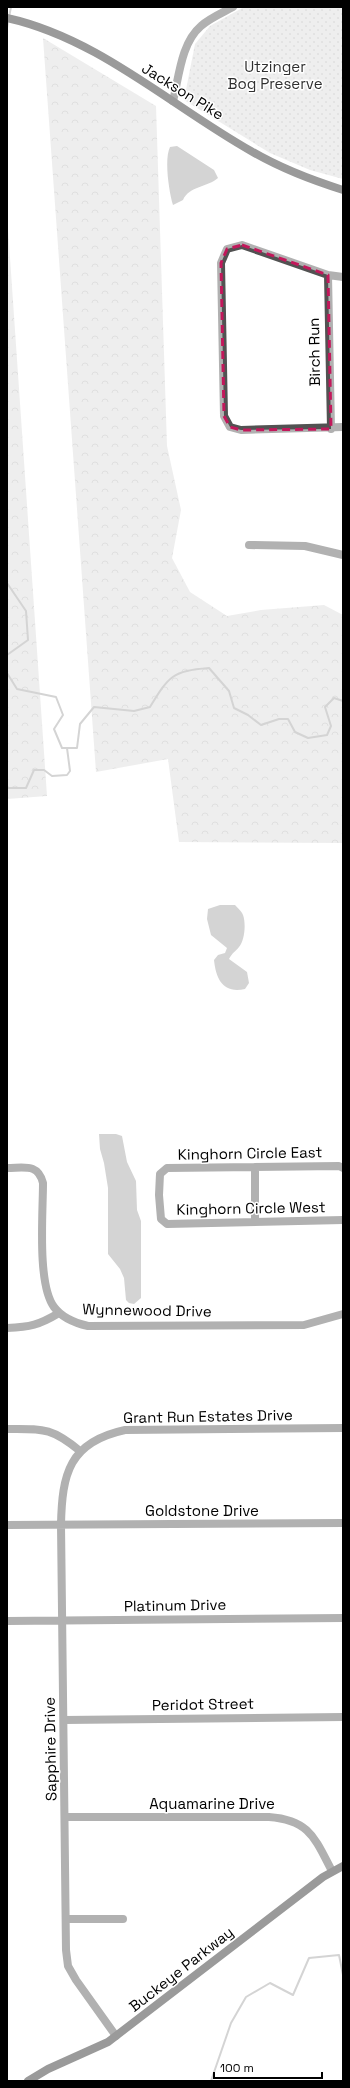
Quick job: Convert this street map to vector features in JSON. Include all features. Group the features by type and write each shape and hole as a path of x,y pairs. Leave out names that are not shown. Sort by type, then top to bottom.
{"street":[{"path":"173,101 185,52 191,38 207,22 233,7"},
{"name":"Jackson Pike","path":"7,18 30,23 98,55 265,159 314,181 343,190"},
{"path":"343,277 328,275 242,245 227,249 221,262 224,416 230,427 241,430 331,429 343,427"},
{"name":"Birch Run","path":"328,275 331,429"},
{"path":"249,545 306,546 343,555"},
{"path":"255,1167 255,1222"},
{"name":"Kinghorn Circle East","path":"159,1195 160,1174 167,1168 341,1167"},
{"path":"7,1168 31,1168 41,1174 43,1183 44,1277 47,1293 53,1306 59,1313 41,1324 27,1327 7,1328"},
{"name":"Kinghorn Circle West","path":"159,1195 161,1219 167,1224 343,1220"},
{"name":"Wynnewood Drive","path":"59,1313 70,1320 88,1326 304,1325 343,1314"},
{"name":"Grant Run Estates Drive","path":"80,1451 101,1436 125,1430 343,1428"},
{"path":"7,1429 50,1431 63,1438 80,1451"},
{"name":"Sapphire Drive","path":"80,1451 67,1475 63,1489 61,1525 66,1950 68,1966 116,2036"},
{"name":"Goldstone Drive","path":"7,1525 343,1523"},
{"name":"Platinum Drive","path":"7,1621 343,1618"},
{"name":"Peridot Street","path":"64,1720 343,1717"},
{"name":"Aquamarine Drive","path":"65,1817 269,1817 287,1819 301,1824 311,1835 332,1871"},
{"name":"Buckeye Parkway","path":"28,2081 48,2069 104,2045 332,1871 343,1866"},
{"path":"66,1919 123,1919"}],"highlighted area":[{"path":"242,245 328,275 331,429 241,430 230,427 224,416 221,263 227,249"}],"green space":[{"name":"Utzinger Bog Preserve","path":"244,7 343,7 343,179 310,170 270,153 184,100 195,44 210,26"},
{"path":"43,38 156,106 167,446 181,510 172,558 190,592 227,616 261,610 324,605 343,615 343,843 179,842 168,759 96,772"},
{"path":"7,214 47,796 7,799"}],"shaded area":[{"path":"177,146 214,170 218,178 194,189 186,195 183,200 173,205 170,192 167,159 170,147"},
{"path":"220,905 235,905 241,911 244,918 245,927 243,940 229,959 247,972 249,983 245,989 237,990 226,987 219,979 215,967 214,960 218,955 225,953 227,948 211,935 207,919 208,909"},
{"path":"99,1134 116,1134 122,1136 127,1162 136,1181 137,1210 141,1221 141,1298 134,1304 129,1303 126,1300 124,1278 120,1269 108,1254 108,1188 100,1149"}],"waterway":[{"path":"9,17 11,7"},
{"path":"7,28 8,21"},
{"path":"7,583 26,611 28,640 7,655"},
{"path":"7,673 17,689 56,697 63,715 54,729 62,748 77,748 80,724 94,707 134,711 150,707 162,688 173,677 179,673 197,669 209,668 229,691 234,708 248,715 261,725 279,719 288,719 295,732 308,738 327,735 331,726 325,707 334,698 343,701"},
{"path":"7,786 8,788 26,788 34,770 44,770 52,776 67,775 70,771 67,748"},
{"path":"211,2081 231,2023 246,1997 270,1983 293,1995 309,1958 339,1955 343,1975"}]}
